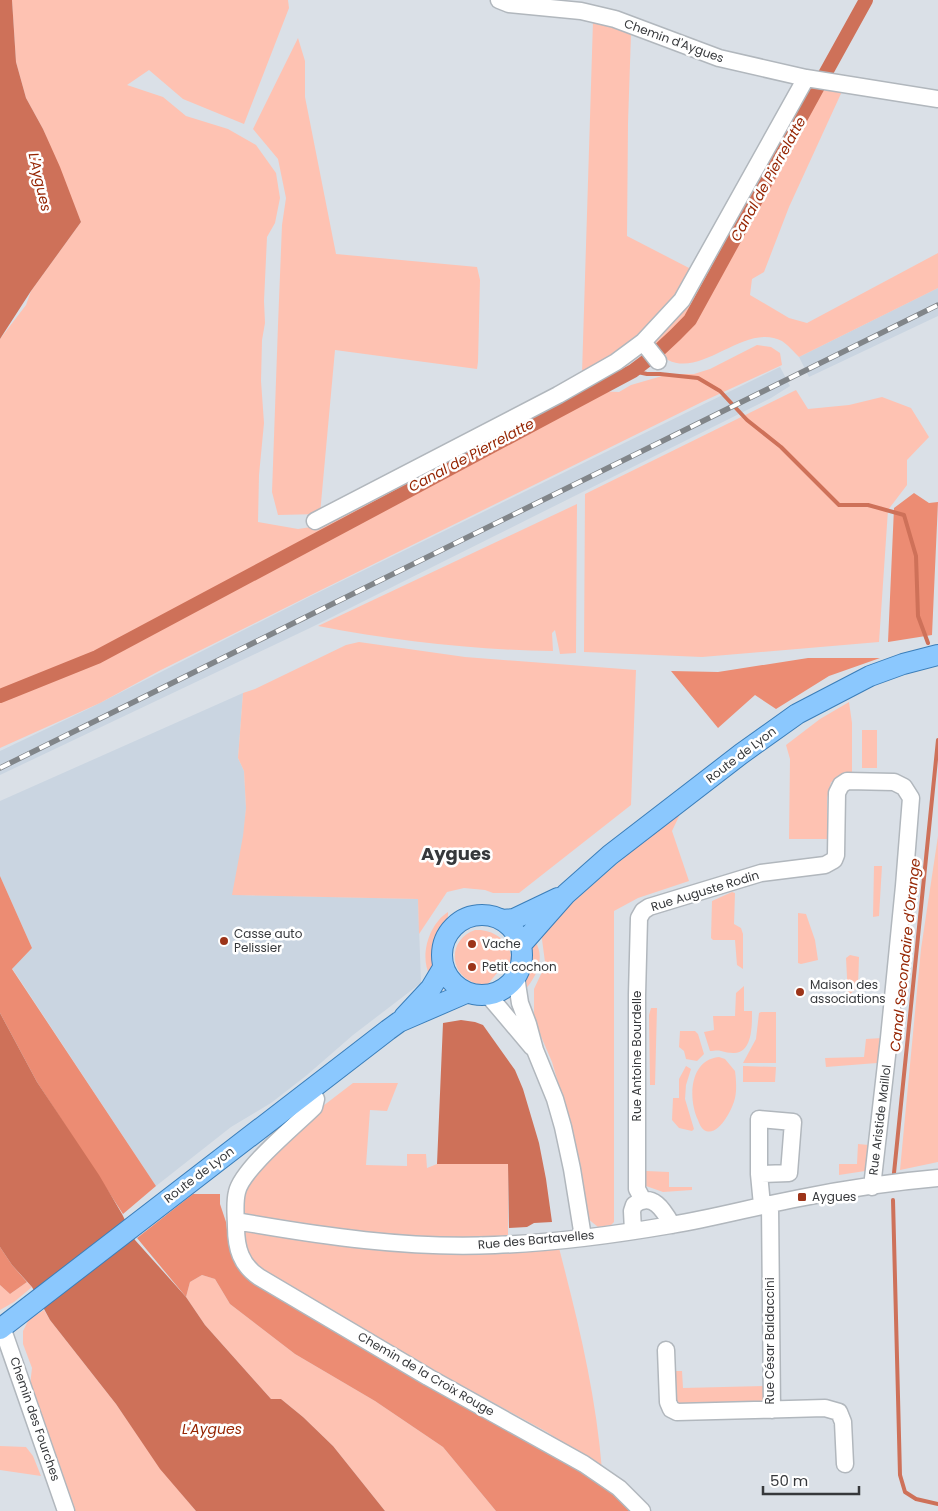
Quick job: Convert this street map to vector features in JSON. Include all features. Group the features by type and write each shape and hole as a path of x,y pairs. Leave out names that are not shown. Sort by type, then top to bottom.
{"main road":[{"name":"Route de Lyon","path":"521,945 566,894 610,855 741,754 797,714 870,676 902,664 938,656"},
{"name":"Route de Lyon","path":"502,920 514,919 566,894"},
{"path":"478,915 491,916 502,920 514,931 521,945 522,956 516,977 504,989 488,995 466,992 455,985 443,968 443,944 448,933 456,924 466,918 478,915"},
{"name":"Route de Lyon","path":"1,1328 400,1022 431,988 443,968"},
{"name":"Route de Lyon","path":"400,1022 466,992"}],"street":[{"name":"Chemin d'Aygues","path":"499,0 509,4 581,11 615,19 719,58 806,78 938,99"},
{"path":"315,521 558,395 645,345 682,300 806,78"},
{"path":"645,345 658,361"},
{"name":"Rue Auguste Rodin","path":"644,912 649,907 761,873 826,865 834,860 836,855 837,793 841,785 846,781 894,782 904,787"},
{"name":"Rue Aristide Maillol","path":"872,1187 904,886 911,798 904,787"},
{"name":"Rue Antoine Bourdelle","path":"642,1200 637,1189 637,995 638,925 644,912"},
{"path":"516,977 520,1003 563,1127 583,1237"},
{"path":"488,995 535,1050"},
{"path":"236,1221 237,1191 242,1179 251,1167 314,1107 316,1098 312,1089"},
{"name":"Rue César Baldaccini","path":"666,1350 668,1402 671,1409 677,1412 772,1410 766,1205 759,1174"},
{"name":"Rue des Bartavelles","path":"236,1221 380,1242 494,1246 633,1231 672,1225 802,1197 938,1178"},
{"path":"633,1231 632,1211 634,1204 642,1200 660,1205 672,1225"},
{"name":"Chemin de la Croix Rouge","path":"236,1221 239,1253 251,1272 428,1377 584,1464 619,1488 642,1511"},
{"name":"Chemin des Fourches","path":"1,1328 66,1511"},
{"path":"772,1410 825,1408 839,1412 843,1422 845,1464"}],"shaded area":[{"path":"12,0 288,0 289,8 244,124 183,99 149,70 127,85 163,97 186,116 228,129 256,145 276,173 280,198 275,223 267,237 264,301 265,323 262,340 261,381 264,423 259,475 258,522 298,529 318,526 552,405 593,391 619,392 631,385 669,374 694,374 710,369 757,345 771,347 780,353 782,365 704,401 315,593 159,671 100,703 0,748 0,339 26,305 31,291 81,222 43,129 26,98 16,62"},
{"path":"593,21 631,34 627,236 691,269 668,310 628,347 582,374"},
{"path":"298,38 305,61 305,97 336,254 477,267 480,280 478,362 477,369 335,350 320,514 278,515 272,492 282,225 286,198 278,159 253,129"},
{"path":"806,83 844,87 789,207 764,272 752,279 750,295 789,318 807,323 938,253 938,288 799,357 782,341 768,337 754,338 739,343 695,362 681,364 668,360 653,347 655,338"},
{"path":"938,288 938,316 809,377 799,357"},
{"path":"780,367 790,386 771,398 310,628 0,775 0,751 88,709 311,596"},
{"path":"796,390 808,409 849,405 882,397 911,408 929,437 907,460 907,485 888,510 879,642 702,657 584,652 585,494"},
{"path":"914,493 929,503 938,502 932,635 888,642 894,508"},
{"path":"577,504 576,653 560,654 555,630 552,633 553,651 435,644 318,626"},
{"path":"359,642 465,657 636,670 631,805 519,893 493,893 485,890 464,888 447,892 419,934 418,899 232,895 246,808 244,771 238,758 243,693 346,645"},
{"path":"808,658 880,658 829,676 776,709 755,695 718,728 671,671 718,672"},
{"name":"Casse auto Pelissier","path":"243,693 238,758 244,771 246,808 239,895 418,899 421,983 353,1035 271,1103 231,1127 156,1186 12,968 32,948 0,876 0,801"},
{"path":"849,702 852,723 852,776 831,782 827,798 827,839 789,839 790,759 786,745 820,719"},
{"path":"862,730 877,730 877,768 862,768"},
{"path":"681,812 672,831 689,881 638,898 614,911 614,1222 611,1225 598,1227 587,1218 564,1103 552,1062 534,1020 534,989 545,962 541,932 645,840"},
{"path":"938,836 938,1162 900,1170 921,949"},
{"path":"874,866 882,866 879,916 873,917"},
{"path":"0,876 32,948 12,969 156,1186 123,1214 37,1082 0,1013"},
{"path":"732,892 735,893 734,924 741,928 743,934 743,969 737,965 735,940 713,940 711,938 712,901"},
{"path":"448,912 446,922 436,942 430,976 426,959 428,941 436,924"},
{"path":"798,913 806,914 815,940 818,960 801,964 798,963"},
{"path":"475,930 484,930 500,937 509,950 511,957 510,965 505,973 497,973 488,984 476,984 464,977 456,963 456,948 460,940 466,934"},
{"path":"535,941 540,954 540,961 533,979 525,990 524,981 528,974"},
{"path":"850,955 859,957 858,987 848,996 846,958"},
{"path":"744,986 744,1011 752,1011 748,1044 740,1052 710,1051 704,1032 714,1030 713,1016 735,1016 736,993"},
{"path":"651,1008 657,1008 655,1085 650,1085 649,1015"},
{"path":"776,1012 776,1063 743,1063 756,1039 759,1013"},
{"path":"680,1031 695,1031 698,1034 704,1054 697,1061 686,1059 684,1051 679,1047"},
{"path":"882,1038 877,1063 826,1067 825,1058 864,1057 866,1039"},
{"path":"719,1057 725,1059 735,1071 736,1095 734,1103 724,1121 709,1132 704,1130 699,1123 692,1092 697,1073 702,1065 709,1060"},
{"path":"686,1066 691,1069 686,1085 685,1099 694,1129 692,1131 679,1128 672,1120 673,1098 679,1098 679,1079"},
{"path":"743,1066 776,1067 775,1082 743,1082"},
{"path":"353,1083 398,1083 387,1111 370,1110 366,1165 407,1166 407,1154 426,1154 427,1168 437,1164 508,1164 508,1240 436,1242 249,1218 241,1210 240,1188 306,1119"},
{"path":"858,1144 869,1145 865,1171 839,1175 839,1164 857,1164"},
{"path":"646,1171 669,1172 669,1187 692,1187 692,1190 663,1192 646,1186"},
{"path":"193,1194 220,1194 220,1204 226,1222 229,1245 235,1261 584,1471 634,1511 496,1511 443,1447 375,1401 295,1354 230,1304 215,1279 202,1275 190,1282 186,1297 137,1238"},
{"path":"243,1230 559,1248 591,1386 602,1470 547,1432 288,1291 247,1260"},
{"path":"0,1247 27,1282 10,1294 0,1285"},
{"path":"202,1275 215,1279 230,1304 295,1354 375,1401 443,1447 496,1511 385,1511 333,1446 281,1399 271,1399 205,1325 186,1297 190,1282"},
{"path":"27,1282 32,1287 14,1302 0,1310 0,1285 10,1294"},
{"path":"44,1310 116,1404 160,1468 196,1511 71,1511 30,1385 32,1368 23,1344 23,1331 29,1319"},
{"path":"673,1371 682,1371 683,1388 768,1386 768,1395 763,1403 687,1409 676,1402"},
{"path":"0,1446 26,1447 33,1456 41,1476 0,1470"}],"water":[{"name":"L'Aygues","path":"0,0 12,0 16,62 26,98 43,129 60,167 81,222 31,291 0,339"},
{"name":"L'Aygues","path":"0,1013 37,1082 99,1175 135,1240 186,1297 205,1325 271,1399 281,1399 333,1446 385,1511 196,1511 160,1469 116,1404 50,1320 32,1287 12,1265 0,1247"},
{"path":"461,1020 483,1025 515,1070 523,1089 539,1143 552,1222 509,1228 508,1164 437,1164 443,1023"}],"waterway":[{"name":"Canal de Pierrelatte","path":"824,76 866,0"},
{"name":"Canal de Pierrelatte","path":"0,696 97,657 633,371 663,347 690,320 820,83"},
{"path":"633,371 698,378 720,391 747,420 781,447 839,505 868,505 904,515 916,556 918,616 928,643"},
{"name":"Canal Secondaire d'Orange","path":"894,1173 938,740"},
{"name":"Canal Secondaire d'Orange","path":"893,1200 900,1475 905,1492 916,1499 938,1504"}],"railway":[{"path":"0,768 938,305"}],"place":[{"name":"Casse auto Pelissier","path":"224,941"},
{"name":"Vache","path":"472,944"},
{"name":"Petit cochon","path":"472,967"},
{"name":"Maison des associations","path":"800,992"},
{"name":"Aygues","path":"802,1197"}],"district":[{"name":"Aygues","path":"456,854"}]}
